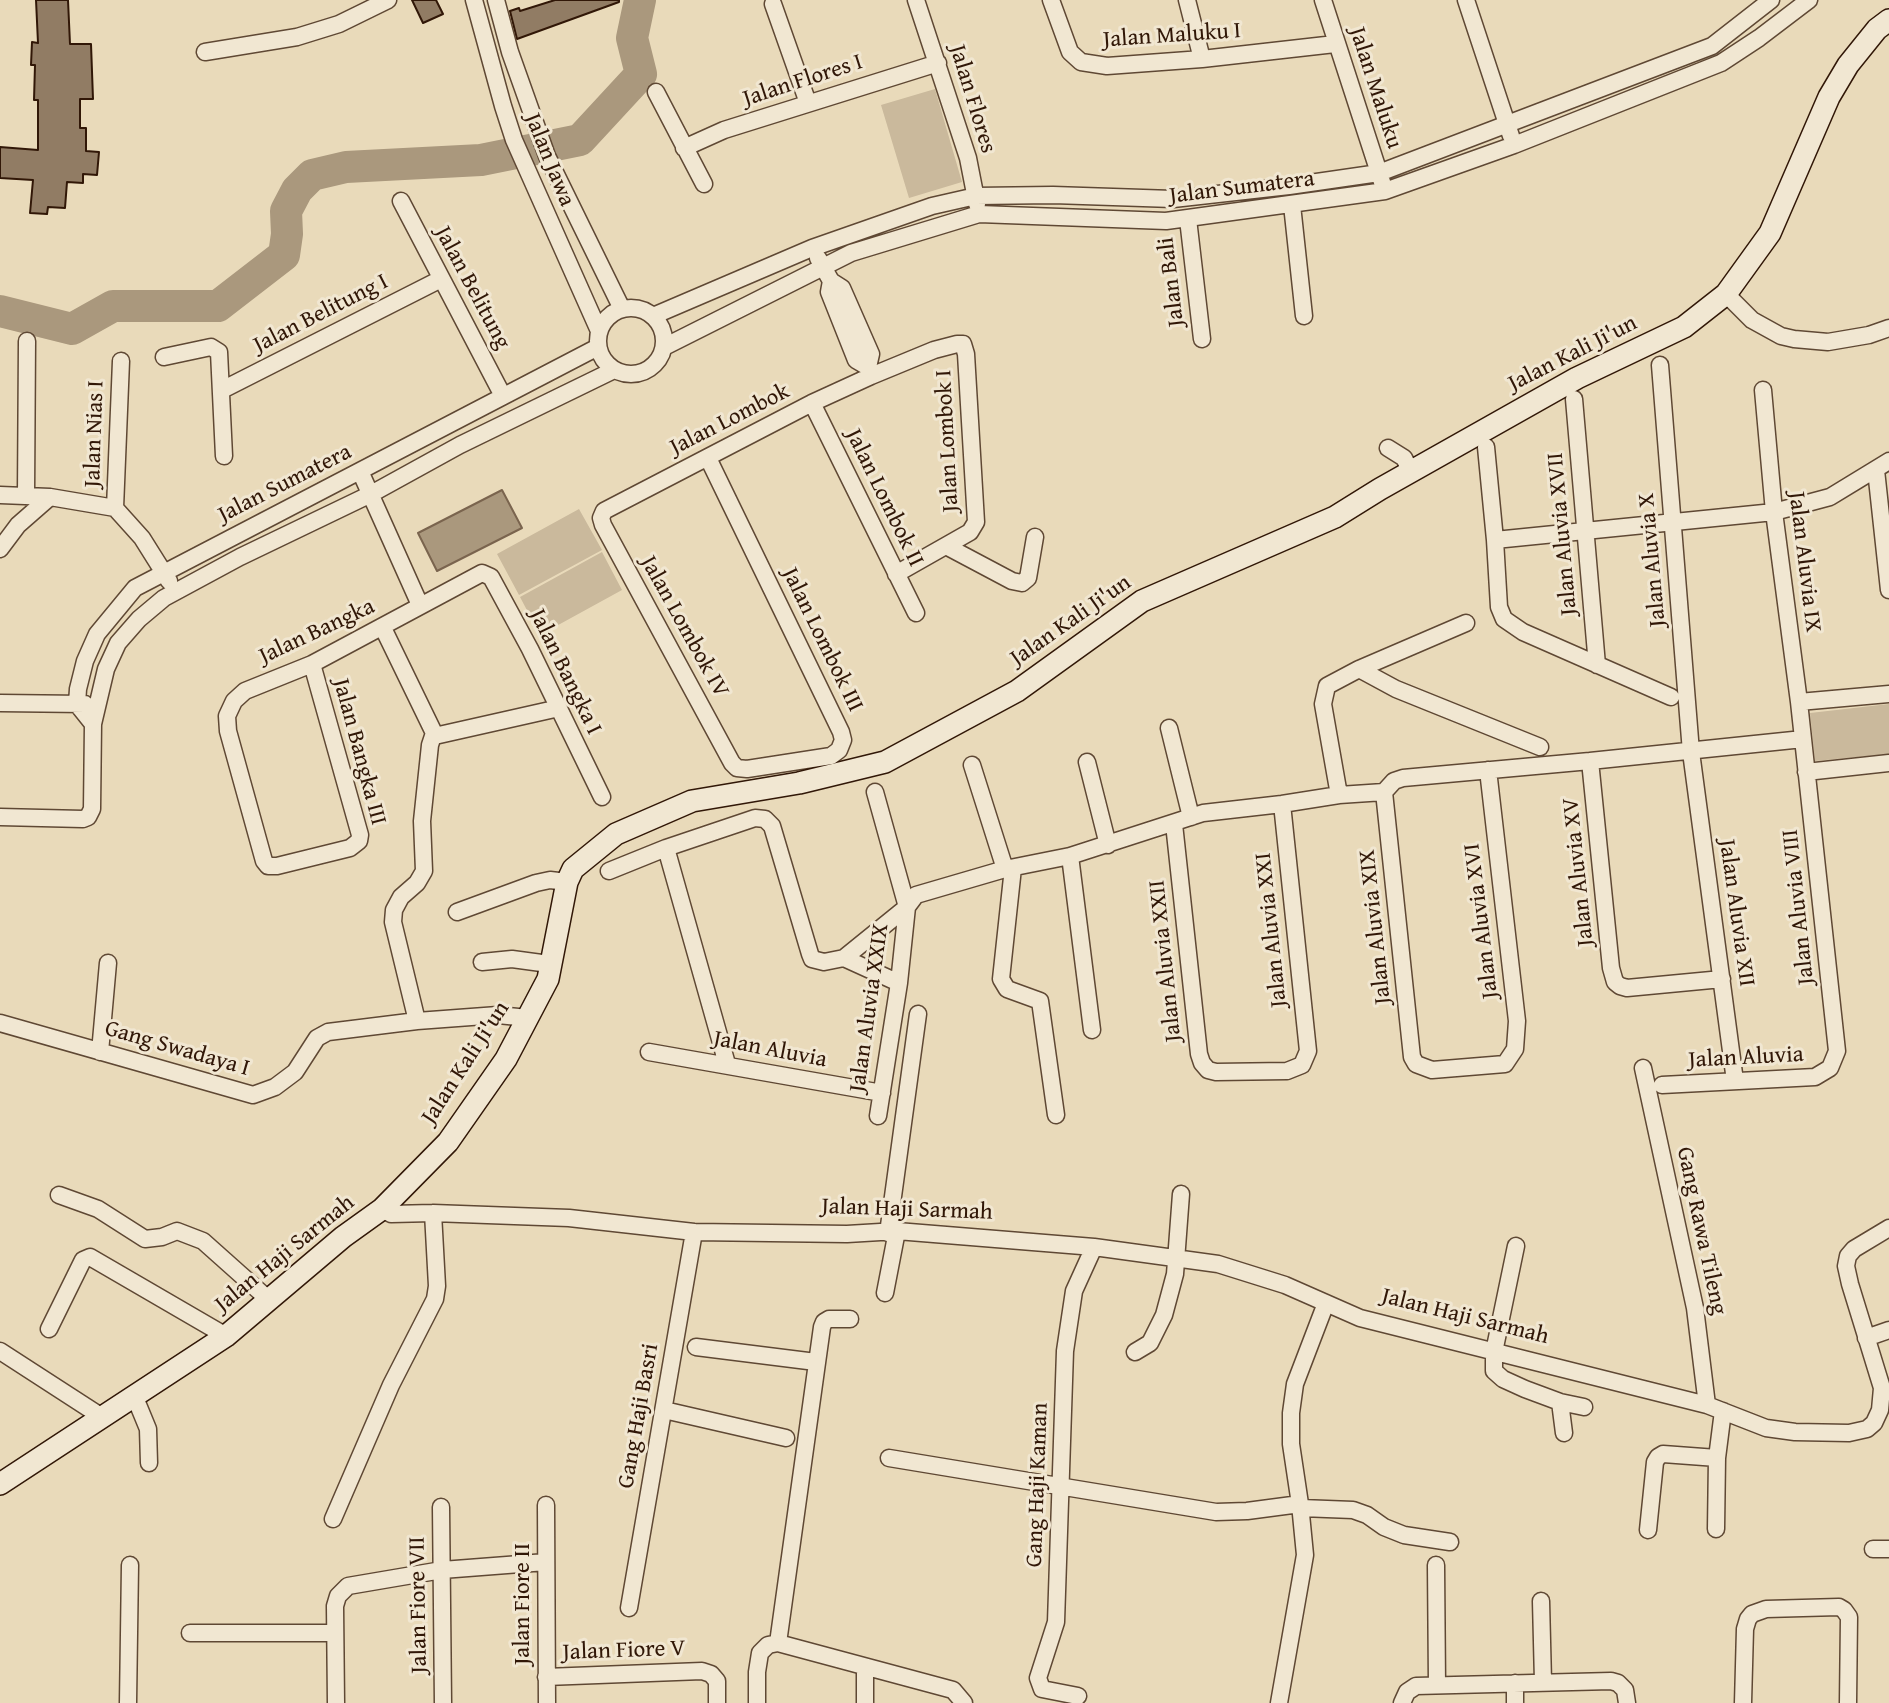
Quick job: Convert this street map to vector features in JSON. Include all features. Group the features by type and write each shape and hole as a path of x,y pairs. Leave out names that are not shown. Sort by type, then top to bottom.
{"street":[{"path":"205,52 297,37 339,24 388,0"},
{"name":"Jalan Jawa","path":"474,0 512,132 524,164 599,331"},
{"name":"Jalan Jawa","path":"496,0 533,120 547,156 622,309"},
{"name":"Jalan Flores","path":"916,0 968,158 979,214"},
{"name":"Jalan Maluku I","path":"1051,0 1070,51 1081,62 1107,66 1202,59 1335,44"},
{"path":"1187,0 1202,59"},
{"name":"Jalan Maluku","path":"1323,0 1335,44 1385,191"},
{"path":"1466,0 1514,145"},
{"name":"Jalan Sumatera","path":"653,316 812,248 932,206 975,196 1053,195 1173,199 1379,173 1712,47 1771,0"},
{"name":"Jalan Sumatera","path":"664,347 851,253 979,214 1166,221 1385,191 1514,145 1721,63 1809,0"},
{"path":"773,4 808,103"},
{"name":"Jalan Kali Ji'un","path":"382,1209 448,1142 506,1059 548,979 567,882 573,869 616,834 692,801 799,783 885,762 1017,691 1142,601 1335,517 1577,378 1684,327 1726,294 1770,233 1829,97 1848,65 1877,29 1889,20"},
{"name":"Jalan Flores I","path":"684,148 724,130 938,63"},
{"path":"656,92 704,184"},
{"path":"512,132 533,120"},
{"name":"Jalan Belitung","path":"401,201 503,396"},
{"path":"1292,205 1304,316"},
{"name":"Jalan Bali","path":"1188,219 1202,339"},
{"path":"812,248 831,281 829,292 856,360 870,371"},
{"name":"Jalan Belitung I","path":"222,390 441,279"},
{"path":"1726,294 1752,320 1781,336 1794,339 1828,342 1869,335 1889,328"},
{"path":"638,308 653,316 662,330 664,347 656,363 632,375 614,370 601,356 598,347 599,331 608,317 622,309 638,308"},
{"path":"26,495 27,341"},
{"name":"Jalan Lombok","path":"610,507 812,404 870,371 934,350 963,344"},
{"name":"Jalan Lombok I","path":"896,574 970,533 974,528 977,516 966,354 963,344"},
{"path":"164,357 211,347 218,349 221,356 224,456"},
{"name":"Jalan Sumatera","path":"76,704 85,661 97,634 135,588 598,347"},
{"name":"Jalan Nias I","path":"115,508 121,361"},
{"name":"Jalan Aluvia X","path":"1660,365 1692,752"},
{"name":"Jalan Sumatera","path":"0,817 88,817 92,809 93,724 100,689 117,643 139,619 164,598 240,557 371,495 460,445 614,370"},
{"name":"Jalan Aluvia IX","path":"1763,390 1774,512 1802,739"},
{"name":"Jalan Aluvia XVII","path":"1574,399 1597,665"},
{"name":"Jalan Lombok II","path":"812,404 916,613"},
{"path":"1388,447 1404,458 1411,472"},
{"path":"1486,447 1496,540 1499,607 1504,619 1523,632 1671,697"},
{"name":"Jalan Lombok III","path":"708,458 843,740 839,750 831,756 747,769 737,768"},
{"path":"1496,540 1774,512 1830,497 1883,466 1889,590"},
{"path":"360,471 420,605"},
{"path":"0,495 26,495 115,508 142,538 175,592"},
{"path":"0,549 18,524 50,498"},
{"name":"Jalan Lombok IV","path":"610,507 602,514 603,525 737,768"},
{"path":"946,546 1012,581 1022,583 1028,578 1035,537"},
{"name":"Jalan Bangka","path":"268,866 264,861 228,731 227,716 234,701 245,691 312,664 482,573"},
{"name":"Jalan Bangka I","path":"482,573 491,577 530,649 602,797"},
{"path":"1339,795 1323,704 1327,686 1359,669 1466,623"},
{"path":"383,628 434,733 430,745 422,821 424,871 417,883 401,897 394,910 393,922 417,1021"},
{"name":"Jalan Bangka III","path":"268,866 350,848 359,841 360,835 312,664"},
{"path":"1359,669 1396,689 1540,747"},
{"path":"1799,702 1889,694"},
{"path":"0,703 98,705"},
{"path":"76,704 93,724"},
{"path":"434,733 439,735 559,708"},
{"path":"1169,728 1191,817"},
{"path":"609,871 666,848 761,818 770,822 810,954 812,958 824,962 844,958 907,907 916,895 1009,869 1070,856 1203,813 1339,795 1384,792 1394,781 1403,778 1692,752 1802,739"},
{"name":"Jalan Aluvia VIII","path":"1802,739 1837,1044 1830,1069"},
{"name":"Jalan Aluvia XII","path":"1692,752 1735,1081"},
{"name":"Jalan Aluvia XV","path":"1591,761 1612,977 1620,986 1627,988 1722,979"},
{"path":"1087,762 1108,845"},
{"path":"1806,772 1889,763"},
{"path":"972,765 1009,869 1001,979 1007,989 1040,1001 1056,1115"},
{"name":"Jalan Aluvia XVI","path":"1412,1057 1416,1064 1432,1070 1505,1063 1515,1049 1517,1021 1488,770"},
{"path":"875,792 907,907"},
{"name":"Jalan Aluvia XIX","path":"1384,792 1412,1057"},
{"name":"Jalan Aluvia XXI","path":"1228,1073 1296,1068 1302,1065 1308,1051 1282,804"},
{"name":"Jalan Aluvia XXII","path":"1174,824 1199,1054 1208,1070 1228,1073"},
{"path":"666,848 727,1064"},
{"path":"1070,856 1092,1030"},
{"path":"457,912 536,883 550,880 567,882"},
{"name":"Jalan Aluvia XXIX","path":"878,1116 900,983 907,907"},
{"path":"844,958 900,983"},
{"path":"482,962 512,959 549,964"},
{"path":"100,1052 108,963"},
{"path":"885,1293 918,1014"},
{"name":"Gang Swadaya I","path":"0,1023 253,1095 275,1087 295,1072 317,1038 328,1032 498,1015 528,1018"},
{"name":"Jalan Aluvia","path":"649,1052 882,1093"},
{"name":"Gang Rawa Tileng","path":"1643,1068 1696,1308 1707,1405"},
{"name":"Jalan Aluvia","path":"1662,1085 1815,1077 1830,1069"},
{"path":"1135,1352 1150,1343 1164,1315 1175,1274 1181,1194"},
{"path":"59,1195 98,1209 145,1239 162,1237 177,1231 203,1241 268,1299"},
{"name":"Jalan Haji Sarmah","path":"0,1484 226,1336 343,1237 382,1209 391,1214 569,1218 694,1232 893,1232 1094,1247 1218,1264 1249,1272 1360,1318 1707,1405 1766,1428 1795,1432 1849,1433 1882,1426"},
{"path":"333,1519 391,1385 435,1299 437,1286 433,1213"},
{"path":"1882,1426 1882,1388 1846,1266 1854,1249 1889,1228"},
{"name":"Gang Haji Basri","path":"629,1608 694,1232"},
{"path":"1516,1246 1493,1368 1496,1374 1525,1389 1560,1402 1584,1406"},
{"name":"Gang Haji Kaman","path":"1078,1696 1042,1689 1038,1678 1056,1622 1065,1351 1069,1318 1074,1291 1094,1247"},
{"path":"49,1329 83,1259 90,1257 226,1336"},
{"path":"1279,1703 1304,1555 1301,1506 1291,1444 1291,1413 1295,1384 1325,1303"},
{"path":"778,1643 816,1362 824,1322 829,1319 850,1319"},
{"path":"1866,1338 1889,1329"},
{"path":"696,1347 816,1362"},
{"path":"0,1351 102,1417"},
{"path":"134,1395 148,1429 149,1463"},
{"path":"1560,1402 1564,1433"},
{"path":"664,1410 786,1438"},
{"path":"1716,1529 1717,1458 1723,1411"},
{"path":"1648,1530 1655,1462 1658,1457 1663,1454 1717,1458"},
{"path":"889,1458 1216,1512 1301,1506 1353,1510 1404,1535 1450,1542"},
{"name":"Jalan Fiore II","path":"546,1505 547,1703"},
{"name":"Jalan Fiore VII","path":"441,1507 443,1703"},
{"path":"336,1703 335,1606 338,1596 348,1586 442,1570 546,1562"},
{"path":"128,1703 130,1565"},
{"path":"1436,1565 1437,1685"},
{"path":"1541,1601 1543,1682"},
{"path":"1743,1703 1745,1629 1748,1619 1757,1610 1839,1607 1844,1610 1849,1622 1849,1703"},
{"path":"190,1633 335,1633"},
{"path":"757,1703 760,1653 768,1645 778,1643 953,1690 964,1703"},
{"path":"864,1667 864,1703"},
{"name":"Jalan Fiore V","path":"546,1677 702,1671 711,1674 717,1681 717,1703"},
{"path":"1402,1703 1407,1692 1416,1686 1611,1681 1622,1686 1627,1703"},
{"path":"1515,1683 1515,1703"}],"shaded area":[{"path":"935,89 962,182 909,198 881,105"},
{"path":"502,490 522,528 437,571 418,533"},
{"path":"579,509 602,550 519,595 497,554"},
{"path":"602,552 622,590 540,635 520,597"},
{"path":"1889,704 1889,754 1815,761 1810,713"}],"building":[{"path":"36,0 68,0 70,44 91,44 93,99 80,99 80,128 86,128 86,151 99,152 97,175 83,174 83,183 67,182 65,208 48,207 47,214 30,213 33,180 0,178 0,147 38,150 38,100 34,100 35,65 31,65 32,42 38,43"},
{"path":"412,0 436,0 443,14 423,23"},
{"path":"555,0 619,2 517,39 510,11 519,8 520,11"}],"waterway":[{"path":"0,311 72,329 113,306 218,306 284,255 286,211 297,190 312,175 346,167 481,160 580,140 641,74 632,38 640,0"}]}
